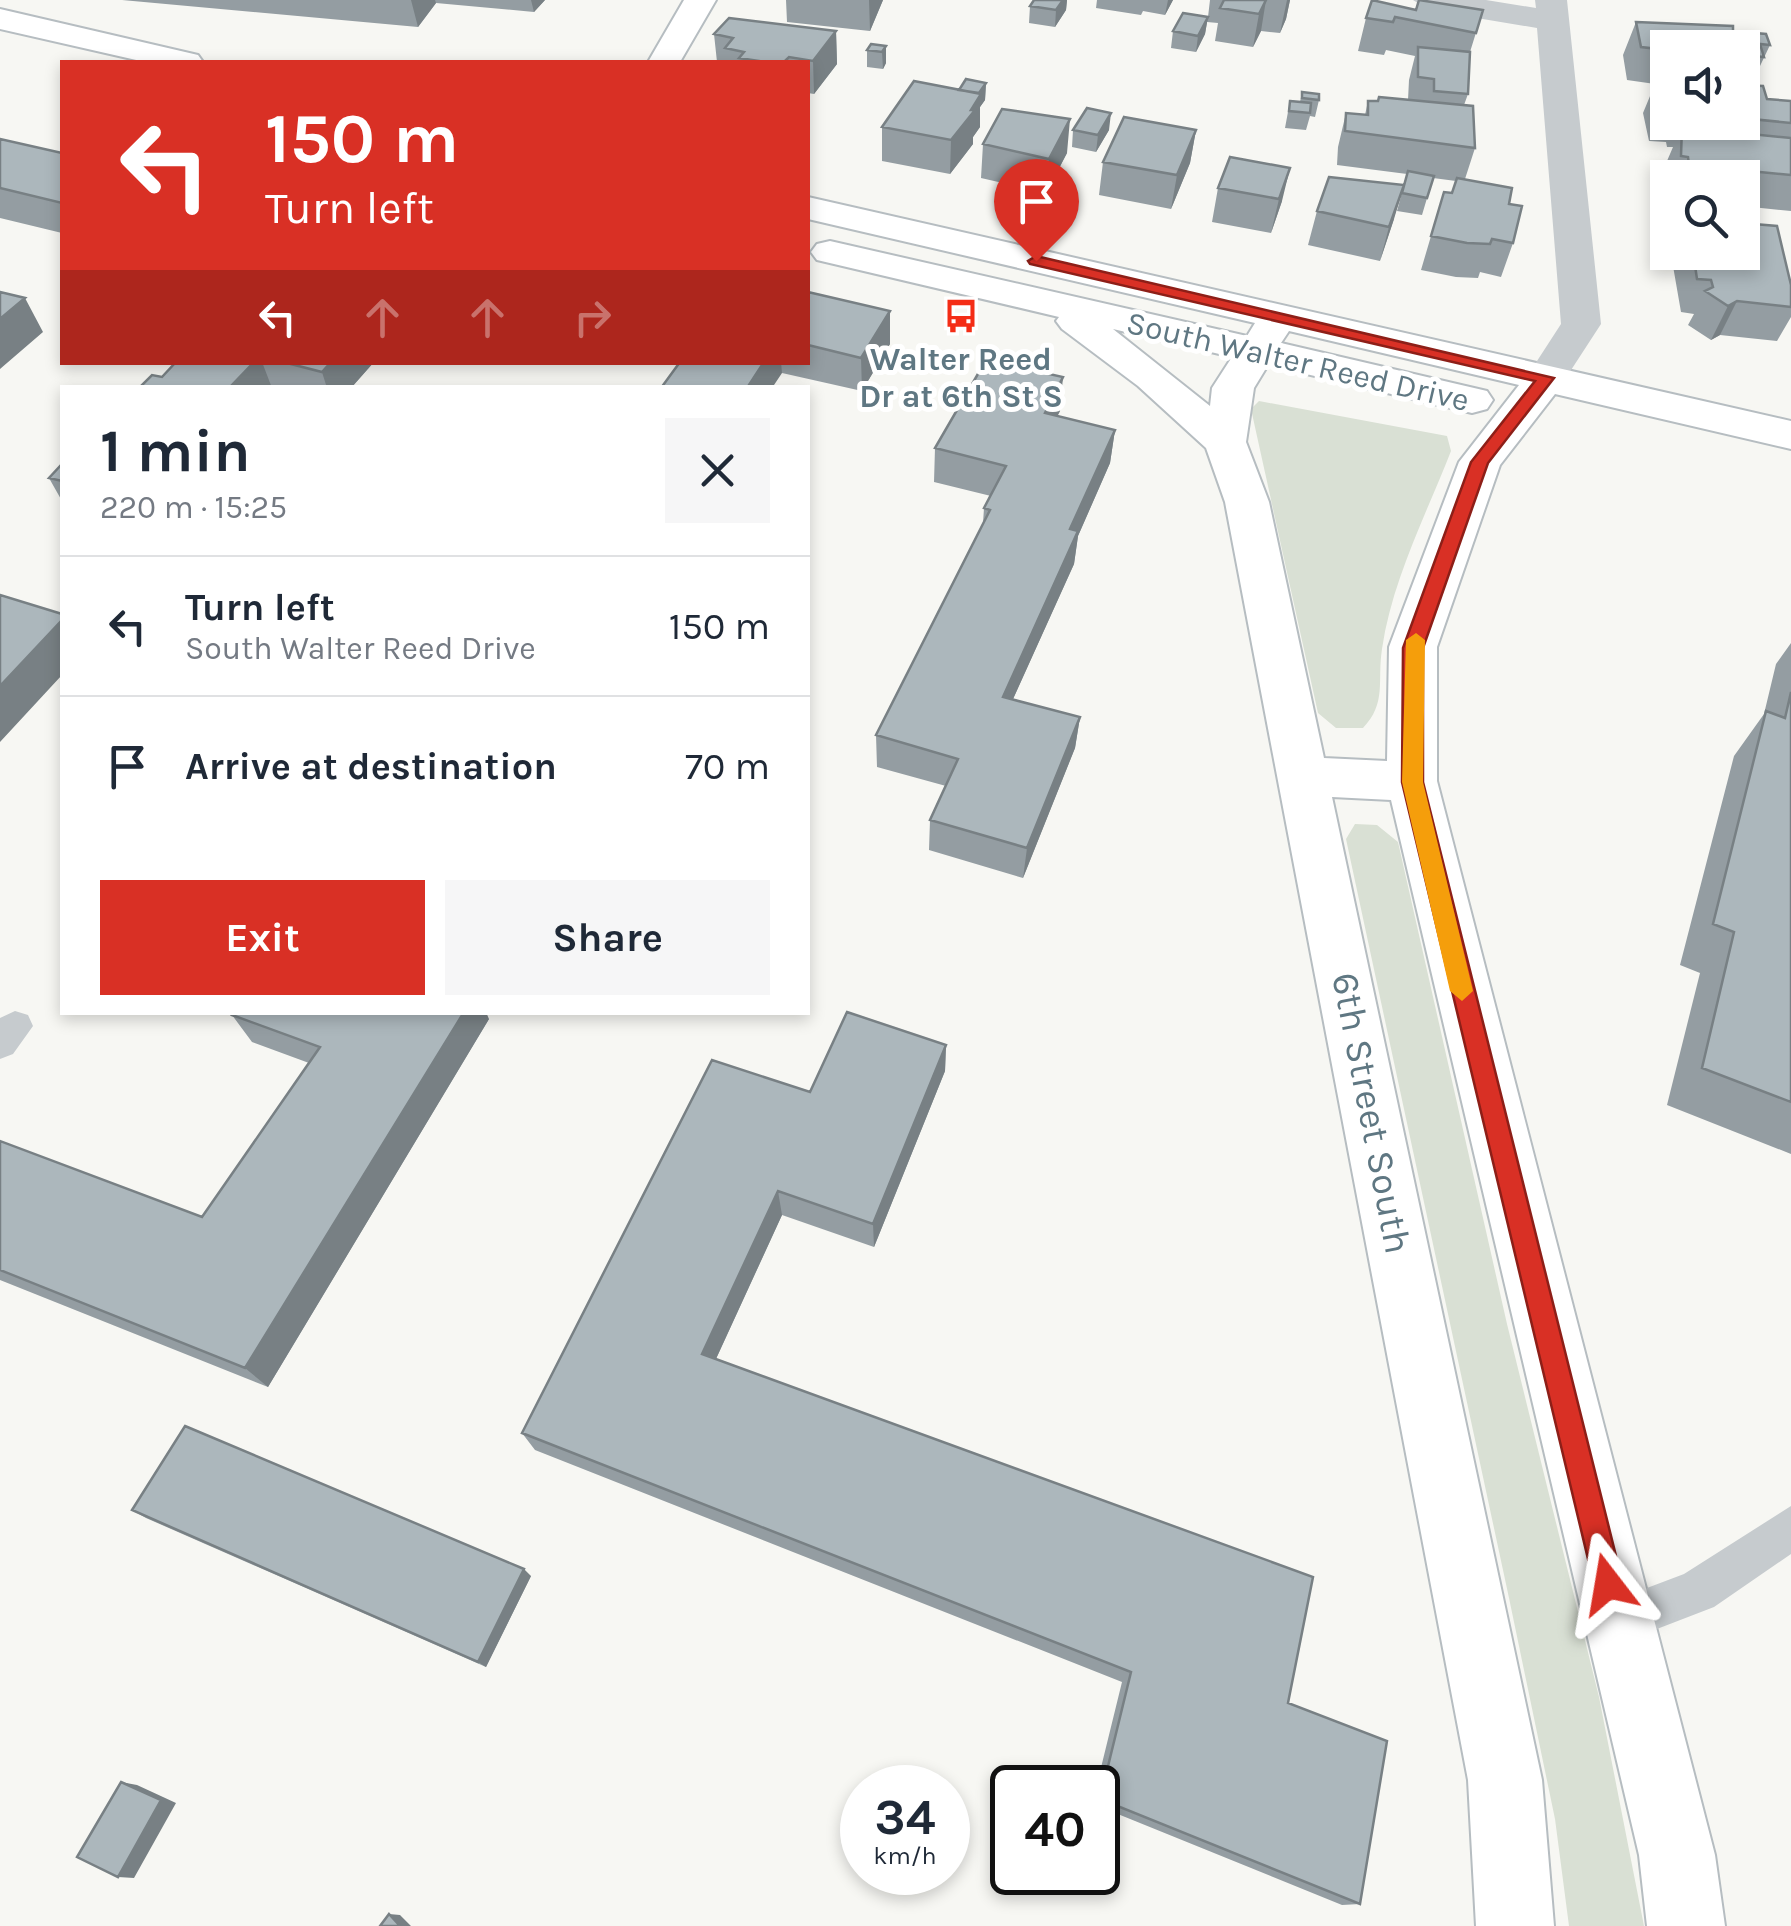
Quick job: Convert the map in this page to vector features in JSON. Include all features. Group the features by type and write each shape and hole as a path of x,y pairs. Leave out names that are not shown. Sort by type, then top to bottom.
{"street":[{"path":"665,60 700,0"},
{"path":"1429,0 1552,10 1582,324 1534,394 1480,462 1413,648 1412,782 1677,1855 1686,1926"},
{"path":"0,19 177,60"},
{"name":"South Walter Reed Drive","path":"810,208 1278,316 1791,468"},
{"name":"South Walter Reed Drive","path":"810,246 1258,352 1791,435"},
{"path":"1059,308 1152,377 1225,442"},
{"path":"1225,442 1234,388 1278,316"},
{"name":"6th Street South","path":"1225,442 1248,502 1505,1780 1515,1926"},
{"path":"1305,777 1412,782"}],"lane":[{"path":"1618,1621 1698,1591 1791,1528"}],"shaded area":[{"path":"1259,401 1447,436 1451,451 1393,598 1382,649 1378,700 1363,728 1336,728 1318,713 1251,409"},
{"path":"1355,824 1377,825 1398,842 1507,1324 1599,1697 1644,1926 1569,1926 1555,1819 1346,839"}],"building":[{"path":"1034,0 1063,0 1056,10 1030,6"},
{"path":"1224,0 1266,0 1259,14 1220,8"},
{"path":"1372,0 1416,10 1419,0 1483,10 1476,33 1395,17 1393,22 1366,18"},
{"path":"1183,13 1208,17 1198,36 1173,31"},
{"path":"729,18 836,31 813,61 789,57 739,58 744,52 725,48 733,38 714,34"},
{"path":"1636,22 1733,26 1733,30 1650,30 1650,48 1641,47"},
{"path":"1760,33 1766,34 1770,45 1760,44"},
{"path":"871,44 886,46 882,52 867,50"},
{"path":"1418,47 1470,52 1468,94 1434,91 1434,79 1418,77"},
{"path":"966,79 986,83 979,93 959,90"},
{"path":"914,81 981,94 971,110 975,110 951,140 882,127"},
{"path":"1760,86 1767,99 1791,101 1791,123 1760,120"},
{"path":"1302,92 1319,94 1319,100 1302,98"},
{"path":"1379,97 1473,106 1475,148 1345,131 1346,113 1368,115 1368,101 1378,101"},
{"path":"1290,101 1311,103 1310,113 1289,111"},
{"path":"1087,108 1111,113 1098,135 1073,130"},
{"path":"1002,109 1070,119 1049,159 983,144"},
{"path":"1124,117 1196,130 1177,175 1103,162"},
{"path":"1760,135 1791,138 1791,175 1760,172 1760,160 1688,160 1681,156 1682,140 1760,140"},
{"path":"0,139 60,153 60,203 0,188"},
{"path":"1230,157 1290,168 1279,199 1218,188"},
{"path":"1408,171 1434,176 1427,198 1402,193"},
{"path":"1329,177 1404,185 1389,227 1317,211"},
{"path":"1457,178 1512,188 1509,204 1522,206 1513,243 1492,239 1490,244 1467,243 1431,236 1444,192 1452,193"},
{"path":"1760,225 1777,226 1791,285 1791,307 1737,301 1728,306 1705,291 1713,287 1711,280 1697,279 1696,270 1760,270"},
{"path":"0,292 25,298 0,319"},
{"path":"810,292 890,311 861,358 810,345"},
{"path":"986,360 1063,377 1045,413 1115,430 1070,529 1078,531 1003,697 1080,717 1027,848 930,820 958,759 876,735 990,510 984,508 1006,466 935,448"},
{"path":"173,365 251,365 232,385 142,385 152,375 162,377"},
{"path":"295,365 328,365 322,372"},
{"path":"678,365 762,365 749,385 663,385"},
{"path":"60,466 60,481 49,478"},
{"path":"0,595 60,613 60,622 0,686"},
{"path":"1791,692 1791,1102 1702,1068 1734,932 1713,924 1766,711 1785,718"},
{"path":"847,1012 946,1045 873,1224 778,1191 702,1354 1313,1577 1288,1703 1387,1741 1360,1904 1120,1807 1120,1765 1108,1765 1131,1672 522,1433 712,1060 810,1092"},
{"path":"232,1015 462,1015 245,1368 0,1270 0,1141 202,1217 320,1047"},
{"path":"185,1426 524,1569 478,1662 132,1510"},
{"path":"121,1782 161,1800 118,1877 77,1857"},
{"path":"389,1914 400,1926 380,1926"}],"slow traffic":[{"path":"1416,640 1412,782 1462,991"}],"place":[{"name":"Walter Reed Dr at 6th St S","path":"961,316"}],"route":[{"path":"1036,261 1546,378 1480,462 1413,648 1412,782 1608,1584"}]}
